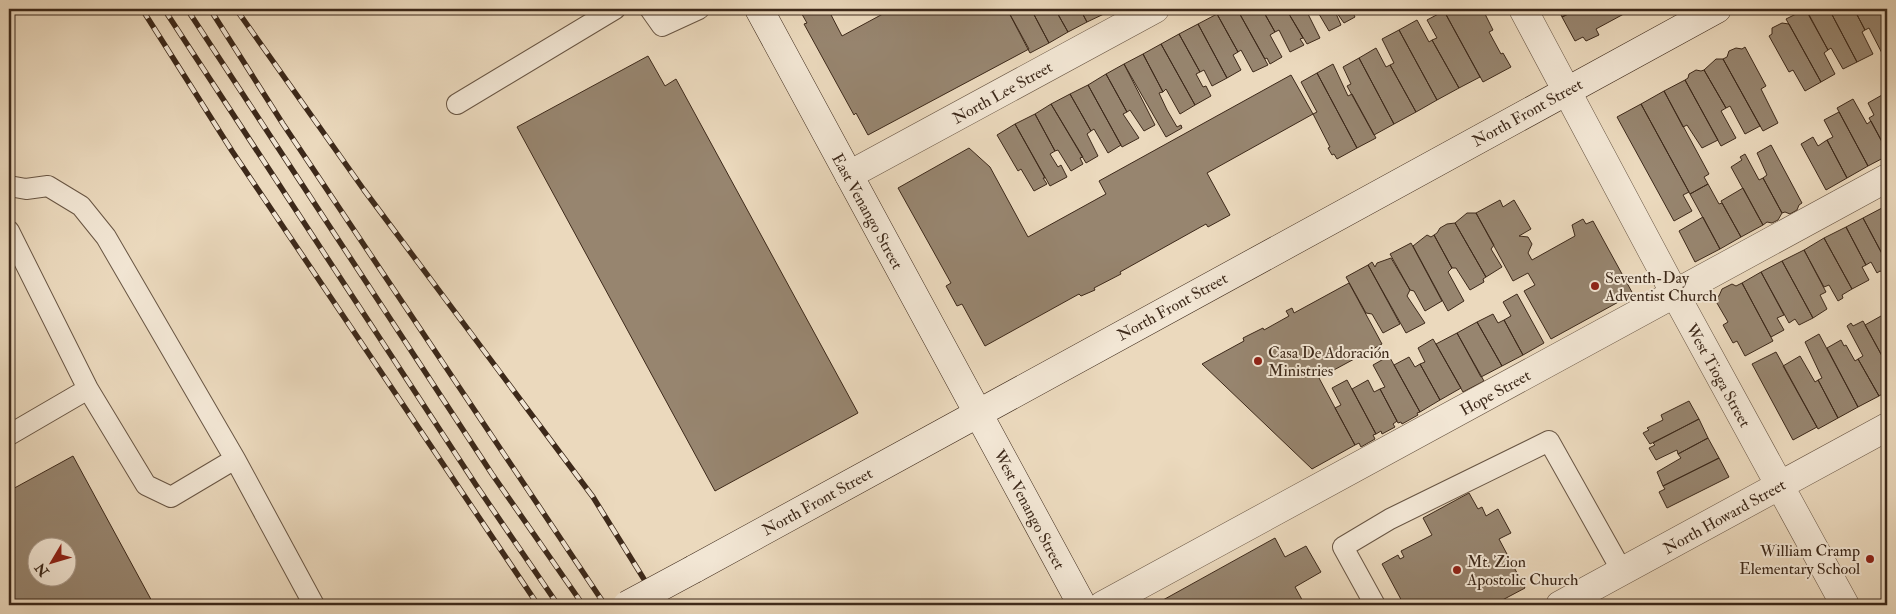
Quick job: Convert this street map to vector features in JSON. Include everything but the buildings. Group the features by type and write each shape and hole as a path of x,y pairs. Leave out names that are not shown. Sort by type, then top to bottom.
{"street":[{"name":"East Venango Street","path":"759,9 978,412"},
{"name":"North Lee Street","path":"849,175 1155,9"},
{"name":"West Tioga Street","path":"1523,9 1675,294 1845,605"},
{"name":"North Front Street","path":"627,605 1717,9"},
{"name":"Hope Street","path":"1103,605 1887,178"},
{"name":"West Venango Street","path":"978,412 1082,605"},
{"name":"North Howard Street","path":"1560,605 1887,427"}],"lane":[{"path":"457,104 615,9"},
{"path":"650,9 662,26 699,9"},
{"path":"9,186 26,189 48,186 82,206 106,237 235,459 314,605"},
{"path":"9,231 88,389 146,485 171,497 235,459"},
{"path":"9,435 88,389"},
{"path":"1375,605 1343,547 1390,519 1549,441 1622,572"}],"railway":[{"path":"142,9 232,151 538,605"},
{"path":"164,9 476,485 558,605"},
{"path":"187,9 492,474 583,605"},
{"path":"210,9 283,124 605,605"},
{"path":"236,9 364,190 593,497 660,605"}],"place":[{"name":"Seventh-Day Adventist Church","path":"1595,286"},
{"name":"Casa De Adoración Ministries","path":"1258,361"},
{"name":"William Cramp Elementary School","path":"1870,559"},
{"name":"Mt. Zion Apostolic Church","path":"1457,570"}]}
